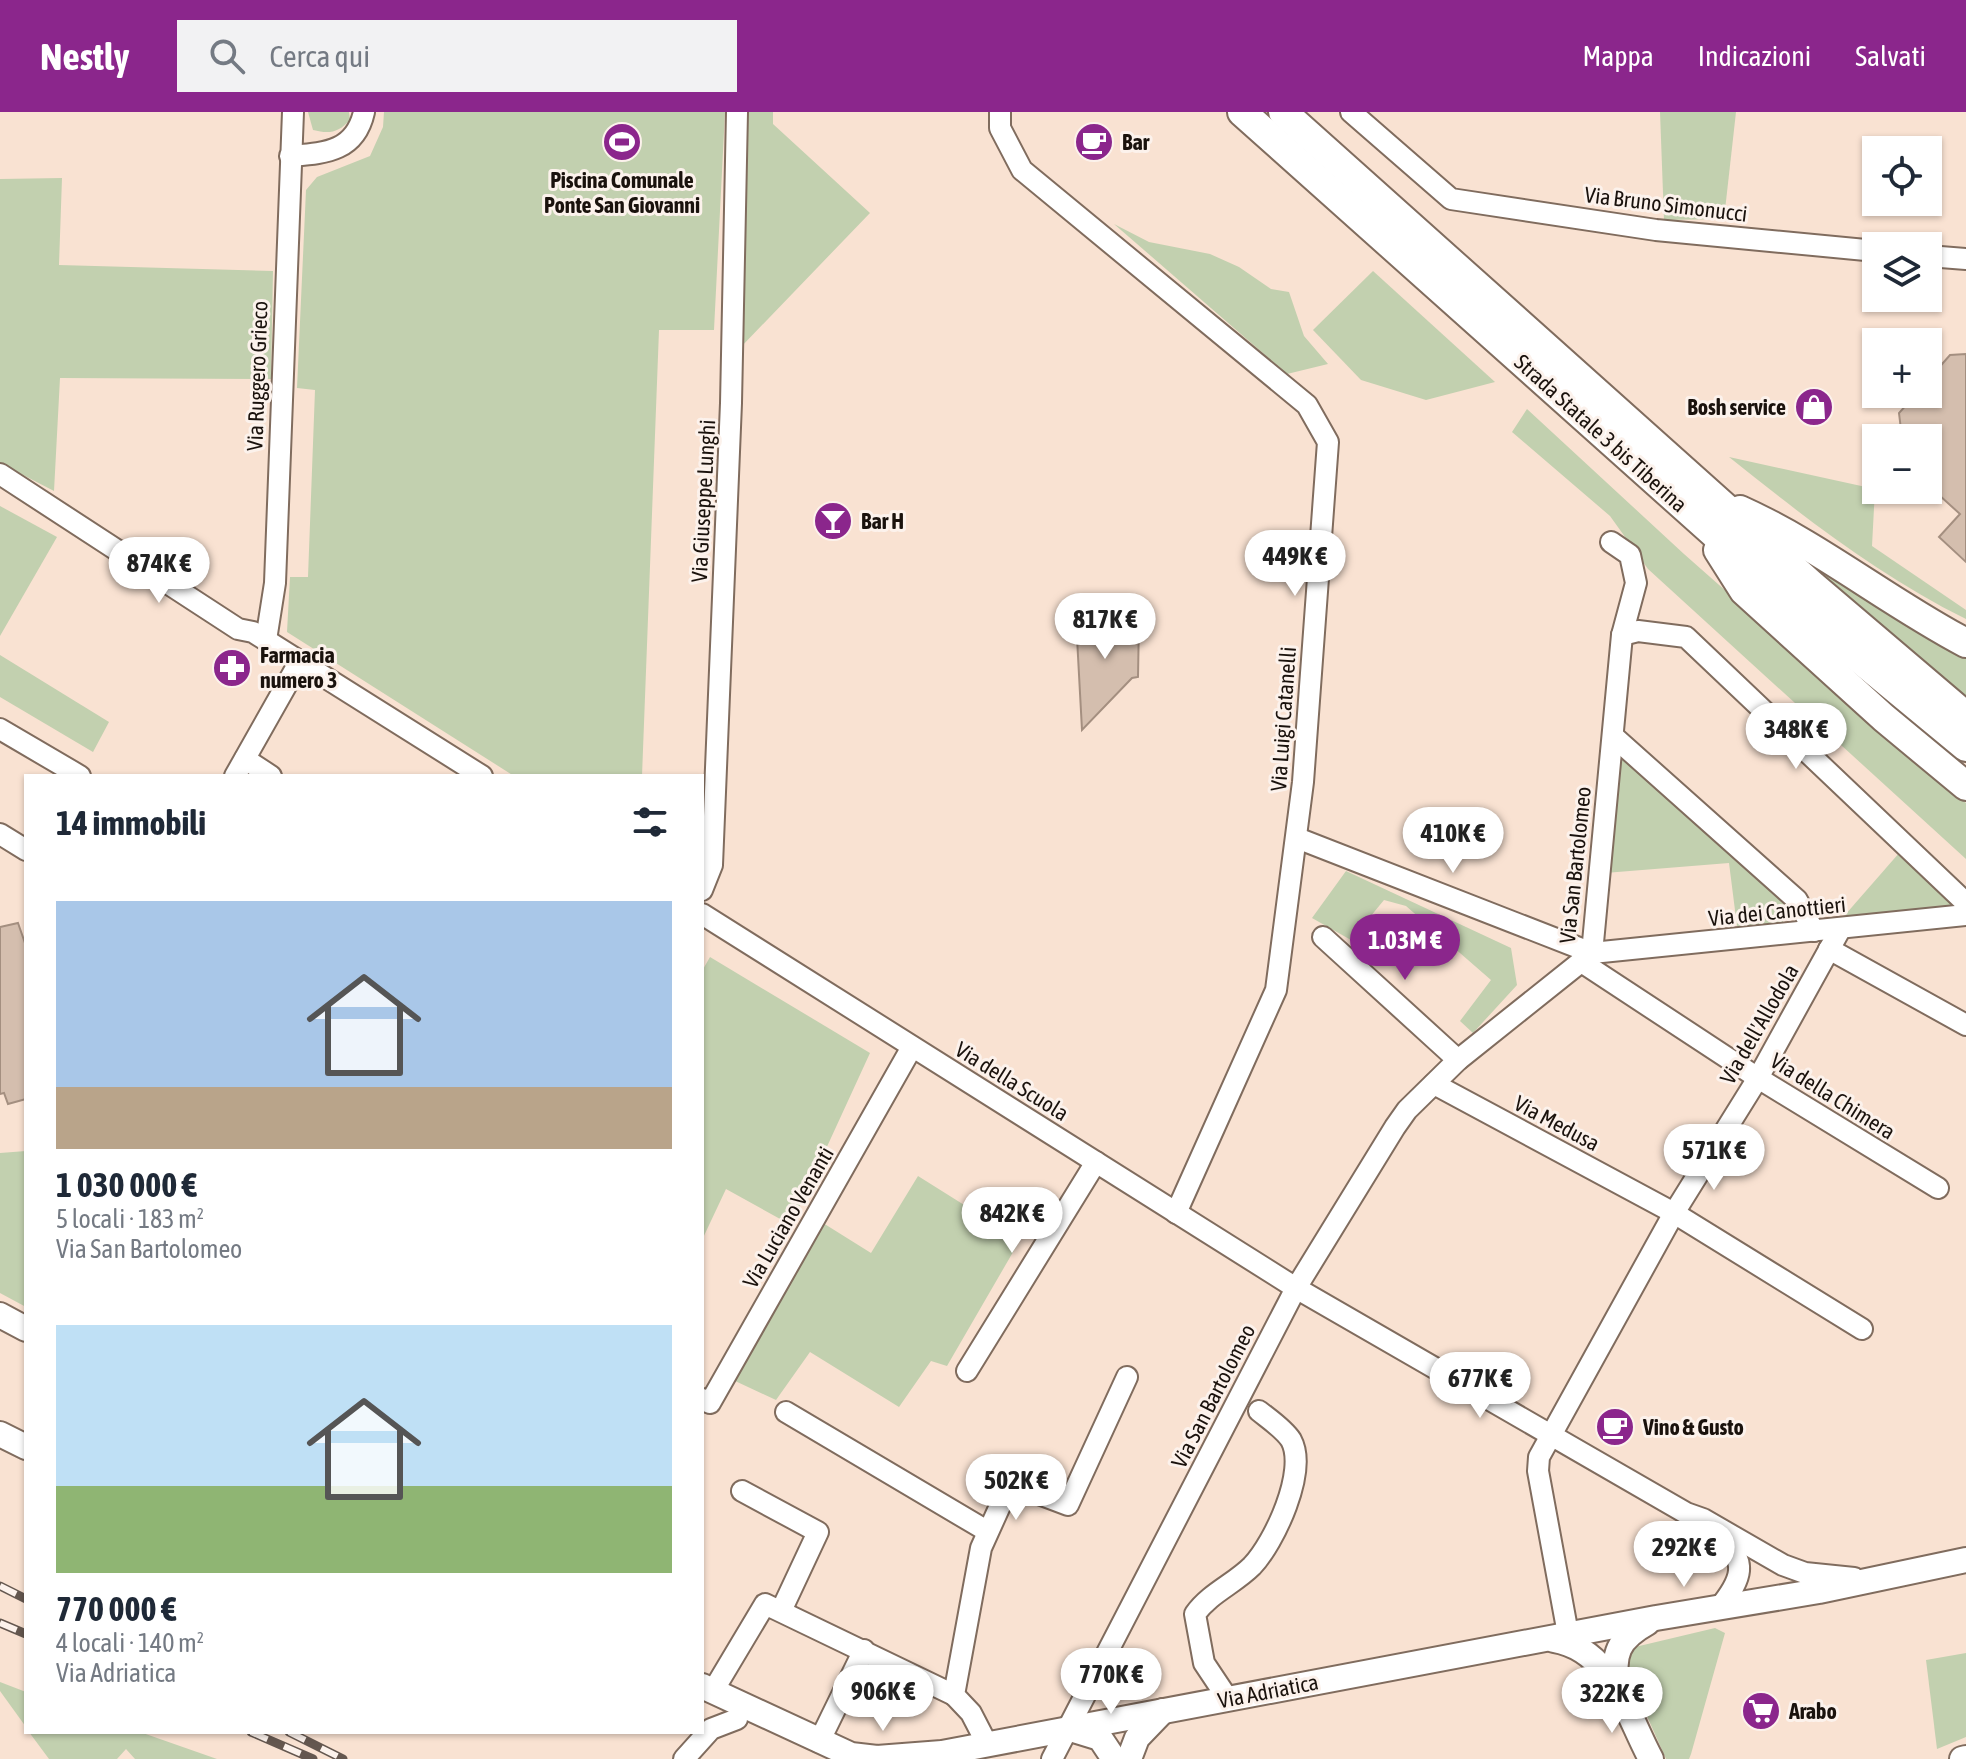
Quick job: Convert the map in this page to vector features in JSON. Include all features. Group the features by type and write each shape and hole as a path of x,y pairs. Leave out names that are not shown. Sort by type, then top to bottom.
{"highway":[{"name":"Strada Statale 3 bis Tiberina","path":"1242,112 1709,511 1966,716"},
{"name":"Strada Statale 3 bis Tiberina","path":"1283,112 1966,747"},
{"path":"1709,511 1794,535 1850,573 1966,643"},
{"path":"1709,511 1744,591 1884,718 1966,786"}],"main road":[{"path":"0,1315 24,1328"},
{"path":"0,1434 24,1446"},
{"name":"Via Adriatica","path":"821,1750 877,1758 938,1756 987,1744 1557,1636 1890,1577 1966,1560"},
{"path":"1618,1689 1613,1663 1617,1648 1630,1632 1656,1618"},
{"name":"Via Adriatica","path":"1557,1636 1582,1648 1598,1662 1618,1689 1651,1759"},
{"path":"706,1693 737,1719 821,1750"},
{"path":"706,1693 821,1750"},
{"path":"1129,1759 1137,1738 1163,1711"},
{"path":"1068,1729 1092,1732 1100,1738 1114,1759"}],"street":[{"name":"Via Ruggero Grieco","path":"260,636 275,583 293,112"},
{"path":"290,156 337,150 358,130 364,112"},
{"name":"Via Giuseppe Lunghi","path":"704,885 712,865 737,112"},
{"name":"Via Luigi Catanelli","path":"1000,112 1000,128 1022,170 1307,405 1328,442 1297,838 1276,990 1176,1213"},
{"name":"Via Bruno Simonucci","path":"1351,112 1451,199 1656,230 1862,250"},
{"path":"1942,257 1966,259"},
{"path":"0,474 95,533 109,534 245,619 260,636 479,774"},
{"name":"Via San Bartolomeo","path":"1052,1759 1296,1288 1401,1118 1458,1060 1588,958 1622,635 1636,583 1630,555 1611,542"},
{"path":"1622,635 1638,631 1686,637 1966,903"},
{"path":"263,774 240,768 300,661"},
{"path":"0,729 77,774"},
{"path":"1613,736 1797,900 1814,931"},
{"path":"0,834 24,849"},
{"path":"1297,838 1588,958"},
{"name":"Via della Scuola","path":"704,915 1296,1288 1686,1513"},
{"name":"Via dei Canottieri","path":"1588,958 1966,915"},
{"name":"Via dell'Allodola","path":"1557,1636 1539,1457 1674,1213 1758,1078 1841,928"},
{"path":"1323,937 1458,1060"},
{"path":"1829,949 1966,1025"},
{"name":"Via della Chimera","path":"1588,958 1758,1078 1938,1188"},
{"name":"Via Luciano Venanti","path":"704,1400 710,1403 912,1047"},
{"name":"Via Medusa","path":"1434,1084 1674,1213 1862,1329"},
{"path":"967,1371 1096,1162"},
{"path":"954,1695 987,1531 1009,1486 1068,1505 1127,1377"},
{"path":"1228,1699 1204,1663 1195,1614 1216,1593 1254,1564 1290,1496 1296,1471 1291,1440 1259,1411"},
{"path":"786,1412 987,1531"},
{"path":"706,1693 773,1608 818,1532 742,1491"},
{"path":"1686,1513 1703,1519 1783,1565 1805,1573 1850,1578 1890,1577"},
{"path":"1686,1513 1737,1555 1738,1577 1719,1608"},
{"path":"773,1608 954,1695 971,1713 987,1744"},
{"path":"821,1750 864,1650"},
{"path":"681,1759 711,1729 737,1719"},
{"path":"681,1759 684,1734"}],"green space":[{"path":"308,112 349,112 350,120 337,130 313,130"},
{"path":"384,112 725,112 714,330 659,330 642,774 511,774 287,632 290,577 308,577 315,390 297,388 306,190 317,177 370,156 383,127"},
{"path":"747,112 773,112 773,124 870,213 740,348"},
{"path":"1660,112 1736,112 1724,219 1664,220"},
{"path":"62,178 59,265 273,271 271,379 60,378 54,491 0,463 0,179"},
{"path":"1114,224 1149,242 1210,254 1239,267 1271,289 1289,292 1304,336 1328,364 1287,374"},
{"path":"1373,271 1495,382 1426,400 1361,380 1313,330"},
{"path":"1527,409 1684,554 1966,803 1966,859 1648,569 1610,516 1512,432"},
{"path":"1729,457 1862,486 1862,504 1874,504 1872,546 1966,610 1966,619 1903,584 1814,523"},
{"path":"0,506 57,537 0,636"},
{"path":"1788,550 1966,654 1966,697"},
{"path":"0,655 109,722 93,752 0,697"},
{"path":"1619,755 1786,902 1783,923 1737,926 1729,863 1605,873"},
{"path":"1900,852 1961,910 1838,923"},
{"path":"1346,871 1511,948 1517,985 1473,1033 1460,1021 1491,980 1406,906 1384,900 1351,940 1312,918"},
{"path":"710,957 870,1053 791,1225 726,1189 704,1236 704,968"},
{"path":"24,1151 24,1306 0,1293 0,1153"},
{"path":"918,1176 1020,1240 947,1366 931,1361 899,1407 810,1352 776,1400 733,1380 823,1223 871,1253"},
{"path":"1715,1628 1725,1633 1691,1754 1689,1759 1666,1759 1627,1671 1617,1667 1635,1647"},
{"path":"1966,1653 1966,1737 1937,1749 1926,1660"},
{"path":"0,1682 24,1691 24,1724 0,1691"},
{"path":"30,1734 146,1734 217,1759 135,1759 126,1749 117,1759 49,1759"}],"building":[{"path":"1966,354 1966,562 1939,537 1960,514 1942,498 1942,424 1900,424 1899,413 1903,408 1942,408 1942,364 1950,355"},
{"path":"1076,619 1139,619 1138,677 1132,678 1082,730"},
{"path":"18,923 24,940 24,1100 8,1104 4,1093 0,1094 0,927"}],"railway":[{"path":"0,1586 24,1598"},
{"path":"0,1623 24,1633"},
{"path":"256,1734 313,1759"},
{"path":"293,1734 343,1759"}],"place":[{"name":"Piscina Comunale Ponte San Giovanni","path":"622,142"},
{"name":"Bar","path":"1094,142"},
{"name":"Bosh service","path":"1814,407"},
{"name":"Bar H","path":"833,521"},
{"name":"Farmacia numero 3","path":"232,668"},
{"name":"Vino & Gusto","path":"1615,1427"},
{"name":"Arabo","path":"1761,1711"}]}
